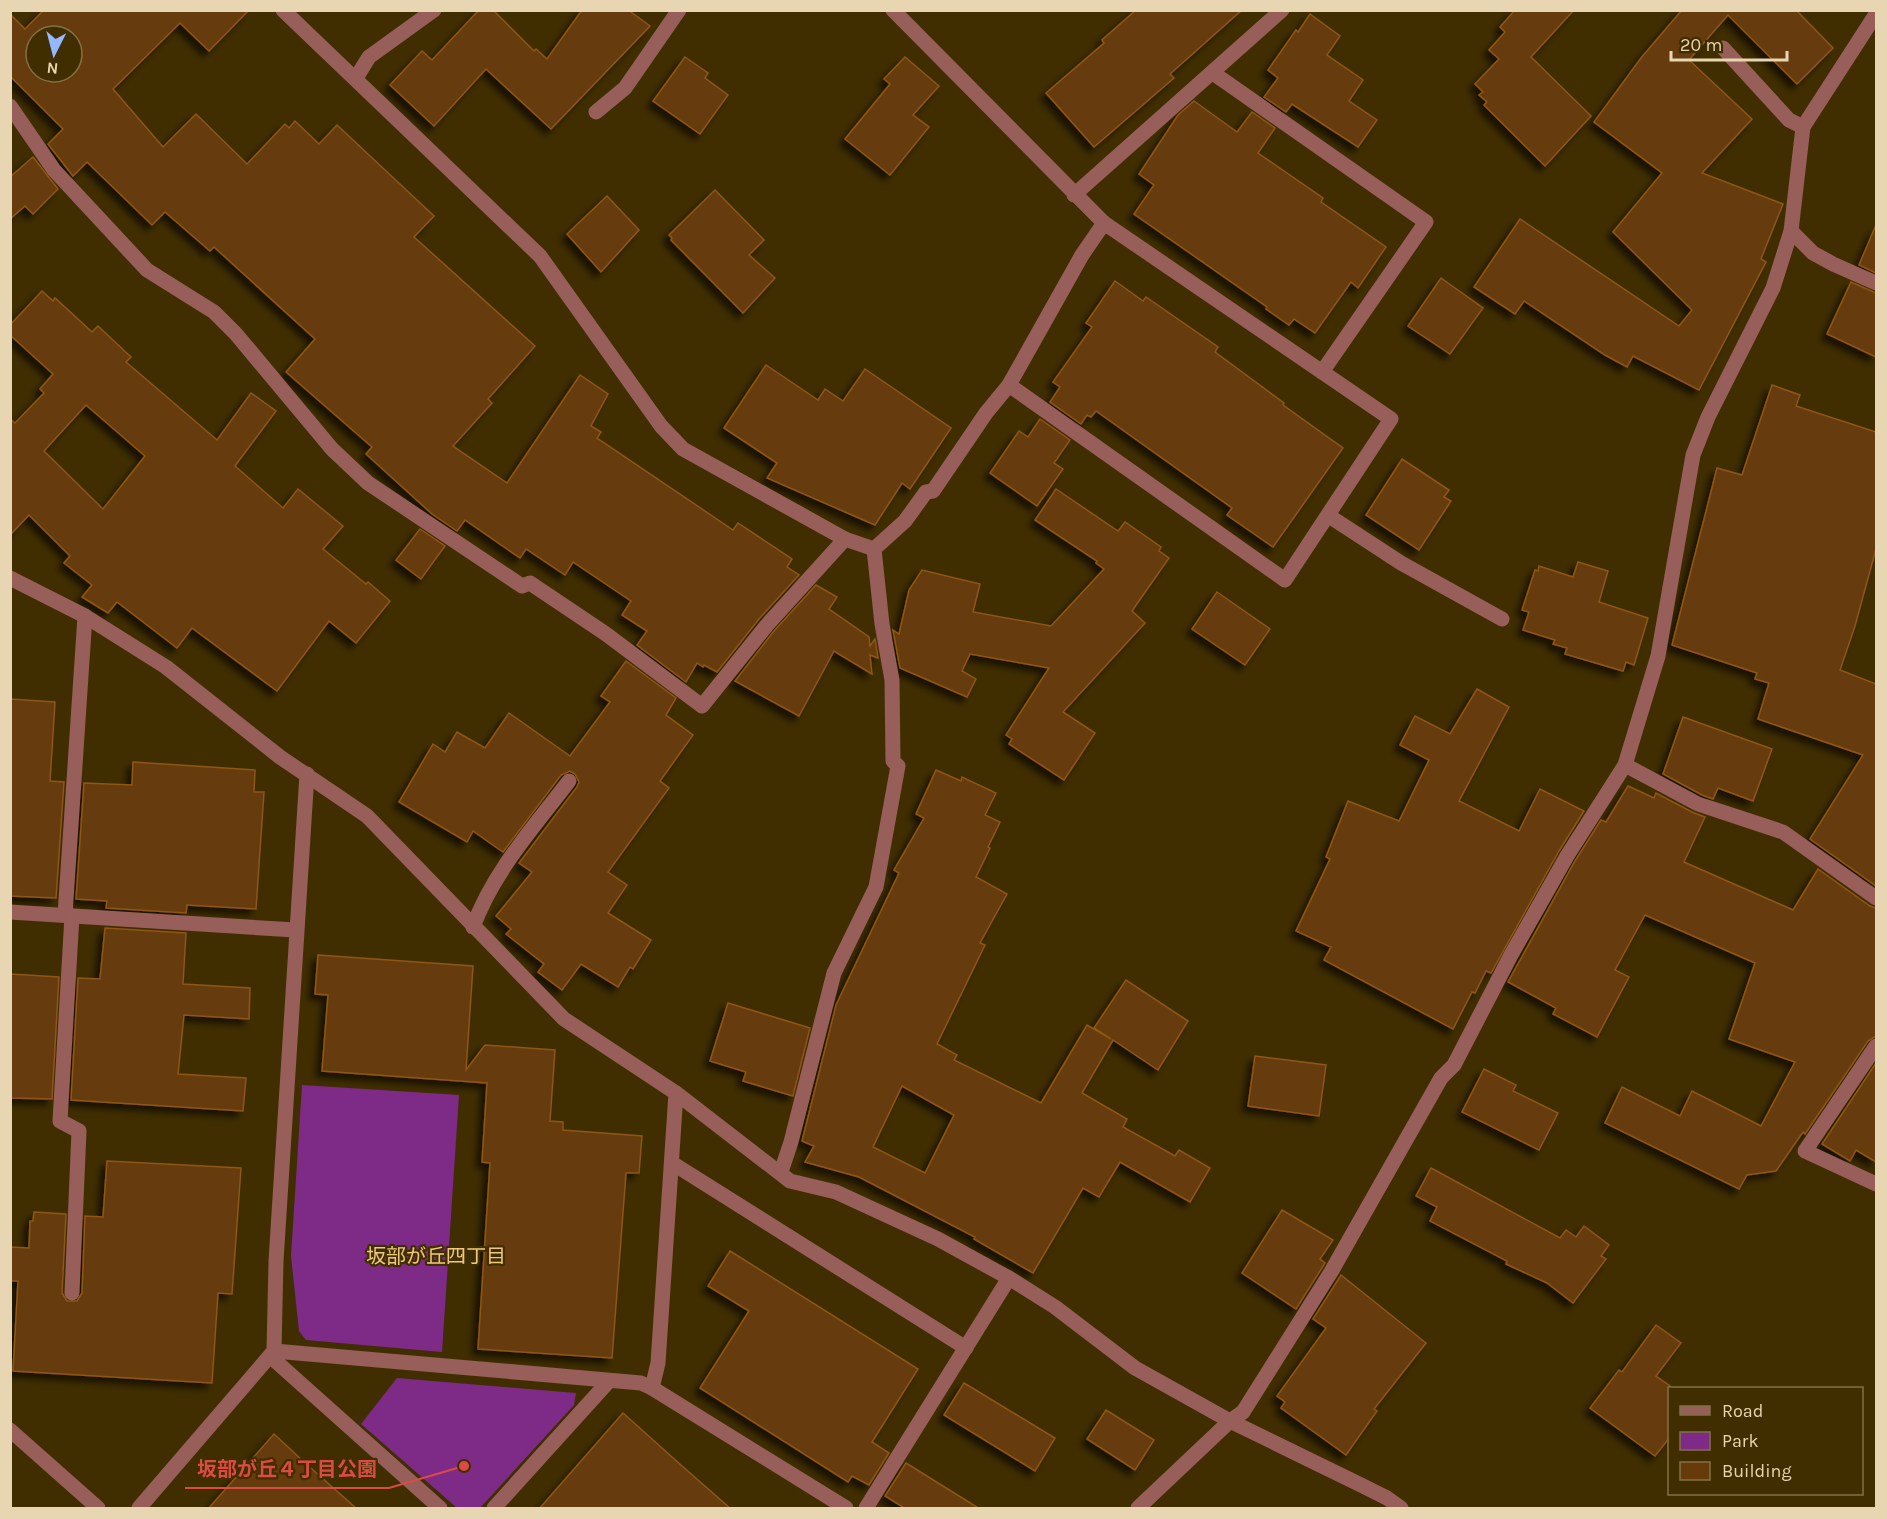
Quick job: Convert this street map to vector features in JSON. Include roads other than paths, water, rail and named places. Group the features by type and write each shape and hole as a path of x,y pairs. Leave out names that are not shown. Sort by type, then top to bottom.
{"street":[{"path":"283,10 540,256 661,426 683,449 845,538 874,549"},
{"path":"356,78 369,57 434,10"},
{"path":"596,112 625,88 679,10"},
{"path":"893,10 1104,223 1391,419 1285,580 1009,385"},
{"path":"1074,195 1282,10"},
{"path":"1138,1509 1230,1421 1243,1413 1331,1272 1441,1078 1454,1065 1511,954 1567,856 1625,765 1658,656 1693,455 1708,417 1773,288 1791,231 1803,127 1876,14"},
{"path":"1723,48 1789,120 1803,127"},
{"path":"1213,73 1426,222 1322,372"},
{"path":"10,106 54,171 147,270 214,312 236,334 332,449 368,483 522,586 530,583 606,634 702,706 767,625 845,538"},
{"path":"874,549 905,521 926,492 933,490 1009,385 1082,255 1104,223"},
{"path":"1791,231 1813,252 1876,284"},
{"path":"1329,516 1401,563 1502,619"},
{"path":"781,1172 791,1142 834,974 876,887 898,766 893,761 892,681 882,624 874,549"},
{"path":"10,578 85,616 166,667 280,757 367,816 564,1019 676,1093 790,1181 836,1192 938,1239 1056,1307 1135,1368 1230,1421 1387,1498 1401,1509"},
{"path":"72,1293 79,1131 60,1121 68,915 85,616"},
{"path":"1625,765 1698,804 1783,832 1876,898"},
{"path":"139,1509 272,1354 307,774"},
{"path":"473,927 482,902 509,860 569,781"},
{"path":"10,912 296,930"},
{"path":"1876,1046 1805,1151 1876,1184"},
{"path":"652,1388 658,1363 676,1093"},
{"path":"672,1163 966,1348"},
{"path":"867,1509 1009,1278"},
{"path":"272,1354 640,1383 652,1388 846,1509"},
{"path":"272,1354 440,1509"},
{"path":"494,1509 609,1381"},
{"path":"10,1430 98,1509"}],"place":[{"name":"坂部が丘４丁目公園","path":"464,1466"}],"district":[{"name":"坂部が丘四丁目","path":"436,1256"}]}
